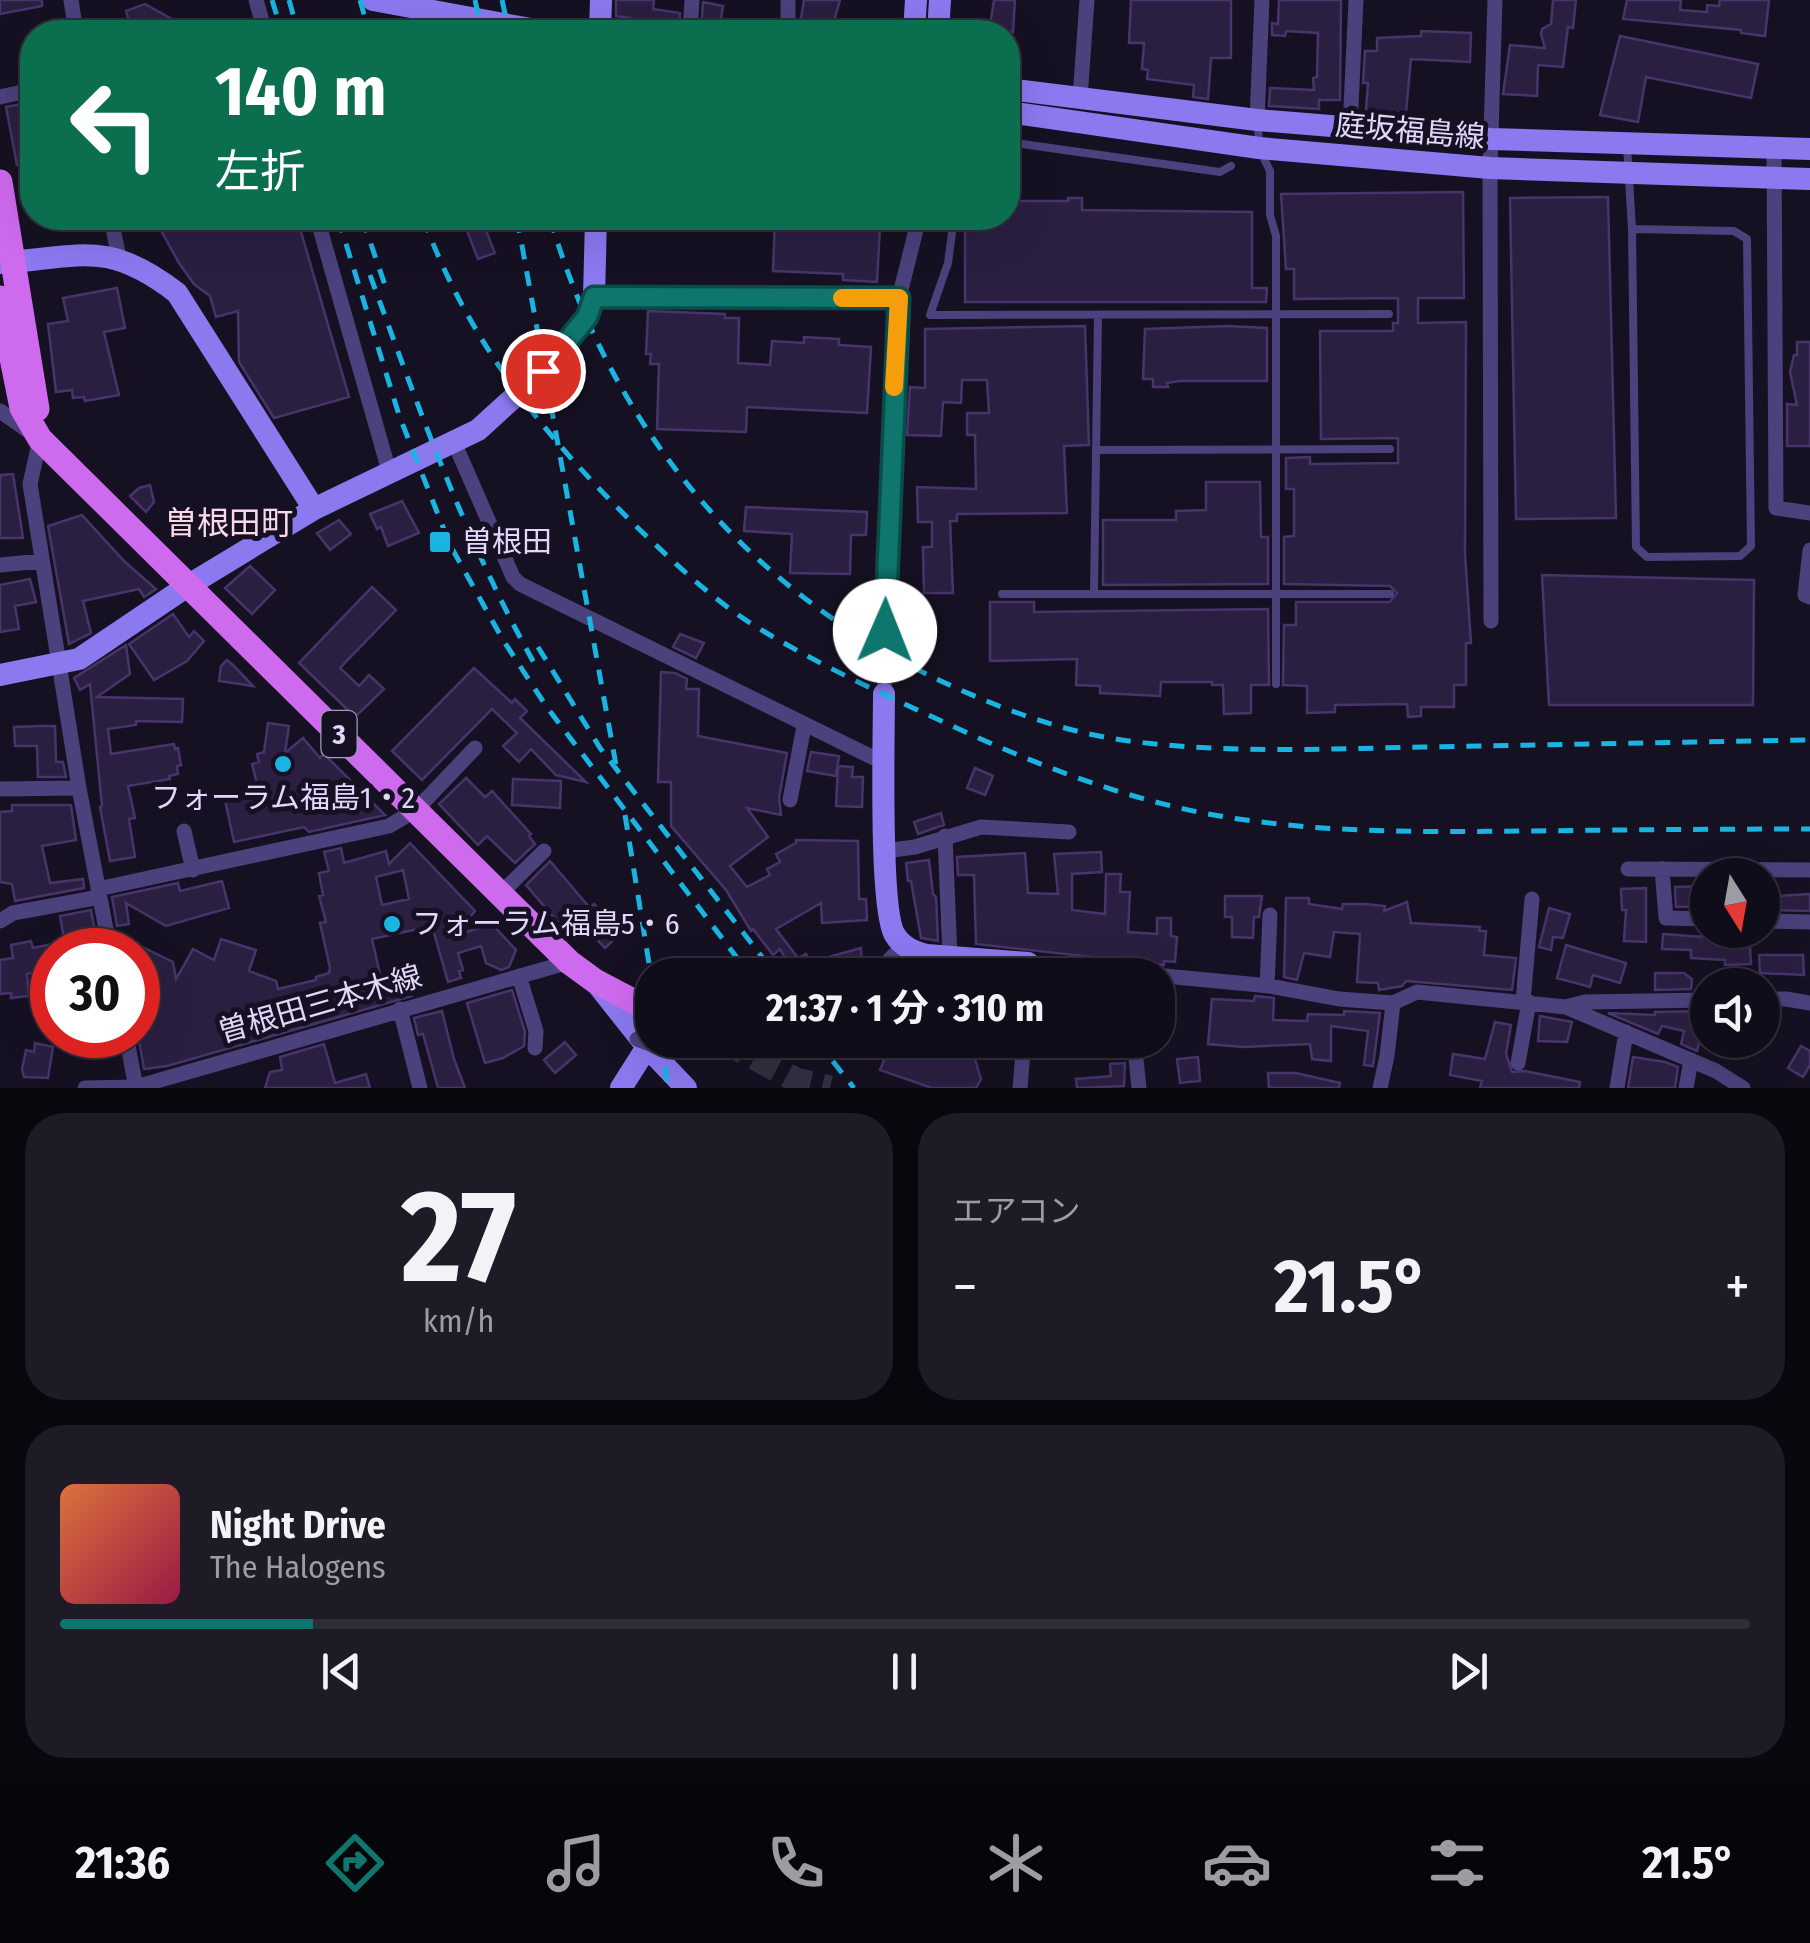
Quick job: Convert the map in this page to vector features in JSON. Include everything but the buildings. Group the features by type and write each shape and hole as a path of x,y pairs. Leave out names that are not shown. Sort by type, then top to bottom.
{"main road":[{"path":"0,182 7,262 36,390 40,439"},
{"name":"3","path":"0,298 22,408 40,439 569,962 594,981 635,1002"}],"street":[{"path":"374,0 482,20"},
{"path":"1080,98 1088,0"},
{"path":"1257,120 1262,0"},
{"path":"1350,128 1356,0"},
{"path":"1491,621 1490,168 1495,0"},
{"name":"庭坂福島線","path":"1020,90 1257,120 1491,139 1810,149"},
{"name":"庭坂福島線","path":"1020,114 1259,148 1490,168 1810,178"},
{"path":"1774,148 1776,508 1810,513"},
{"path":"113,230 119,258"},
{"path":"320,230 389,471"},
{"path":"0,676 79,660 314,508 478,430 543,371 587,317 594,297 596,230"},
{"path":"916,230 899,298 884,694 886,851 890,924 895,937 913,952 950,958 944,836"},
{"path":"7,262 67,254 119,258 149,272 177,293 314,508"},
{"path":"594,297 899,298"},
{"path":"0,411 40,439 30,484 40,562 106,928"},
{"path":"454,442 512,577 520,584 884,763"},
{"path":"1810,550 1805,595 1810,598"},
{"path":"0,565 40,562"},
{"path":"790,800 804,726"},
{"path":"0,921 13,913 389,826 416,810 475,748"},
{"path":"0,789 79,788"},
{"path":"886,851 915,847 981,827 1069,832"},
{"path":"184,831 192,870"},
{"path":"500,894 544,851"},
{"path":"1628,869 1810,870"},
{"path":"1662,869 1666,918 1690,919"},
{"path":"1518,1063 1532,899"},
{"path":"1267,986 1270,915"},
{"path":"1780,921 1810,922"},
{"path":"891,958 904,945"},
{"name":"曽根田三本木線","path":"85,1088 136,1087 569,962"},
{"path":"519,976 537,1039 535,1048"},
{"path":"1175,978 1267,986 1339,1000 1393,1003 1416,992 1566,1007 1716,1071 1743,1088"},
{"path":"594,981 635,1034"},
{"path":"1566,1007 1585,1002 1690,1000"},
{"path":"1780,1001 1810,1003"},
{"path":"1380,1088 1393,1003"},
{"path":"400,1008 420,1088"},
{"path":"1617,1088 1626,1032"},
{"path":"130,1058 136,1087"},
{"path":"621,1088 635,1058"},
{"path":"657,1058 686,1088"},
{"path":"1020,1088 1022,1058"},
{"path":"1136,1058 1138,1088"},
{"path":"1686,1088 1690,1060"}],"lane":[{"path":"1257,120 1259,148 1270,171 1270,215 1276,236 1276,684"},
{"path":"1020,144 1220,172 1231,166"},
{"path":"1627,145 1632,229 1636,547 1647,558 1740,556 1750,546 1747,239 1734,230 1632,229"},
{"path":"952,230 948,263 930,315 1389,314"},
{"path":"1094,594 1098,315"},
{"path":"1096,450 1390,448"},
{"path":"1002,594 1390,594"}],"tunnel":[{"path":"755,1058 796,1080 830,1088"}],"railway":[{"path":"272,0 278,20"},
{"path":"289,0 295,20"},
{"path":"360,0 366,20"},
{"path":"475,0 479,20"},
{"path":"502,0 506,20"},
{"path":"342,230 399,415 450,545 503,640 546,706 737,958"},
{"path":"366,230 386,288"},
{"path":"428,230 463,307 514,387 605,495 683,570 760,629 846,676 973,736 1130,795 1211,815 1287,825 1422,831 1810,829"},
{"path":"519,230 616,765"},
{"path":"554,230 576,294 609,366 649,432 695,494 748,549 807,600 872,644 986,701 1053,725 1099,736 1235,749 1810,740"},
{"path":"370,275 467,525 538,670"},
{"path":"538,647 600,748 763,958"},
{"path":"625,815 648,958"},
{"path":"664,1058 668,1088"},
{"path":"830,1058 854,1088"}],"slow traffic":[{"path":"842,298 899,298 894,387"}],"place":[{"name":"曽根田","path":"440,542"},
{"name":"フォーラム福島1・2","path":"283,764"},
{"name":"フォーラム福島5・6","path":"392,924"}],"district":[{"name":"曽根田町","path":"229,523"}],"route":[{"path":"543,371 587,317 594,297 899,298 885,631"}]}
